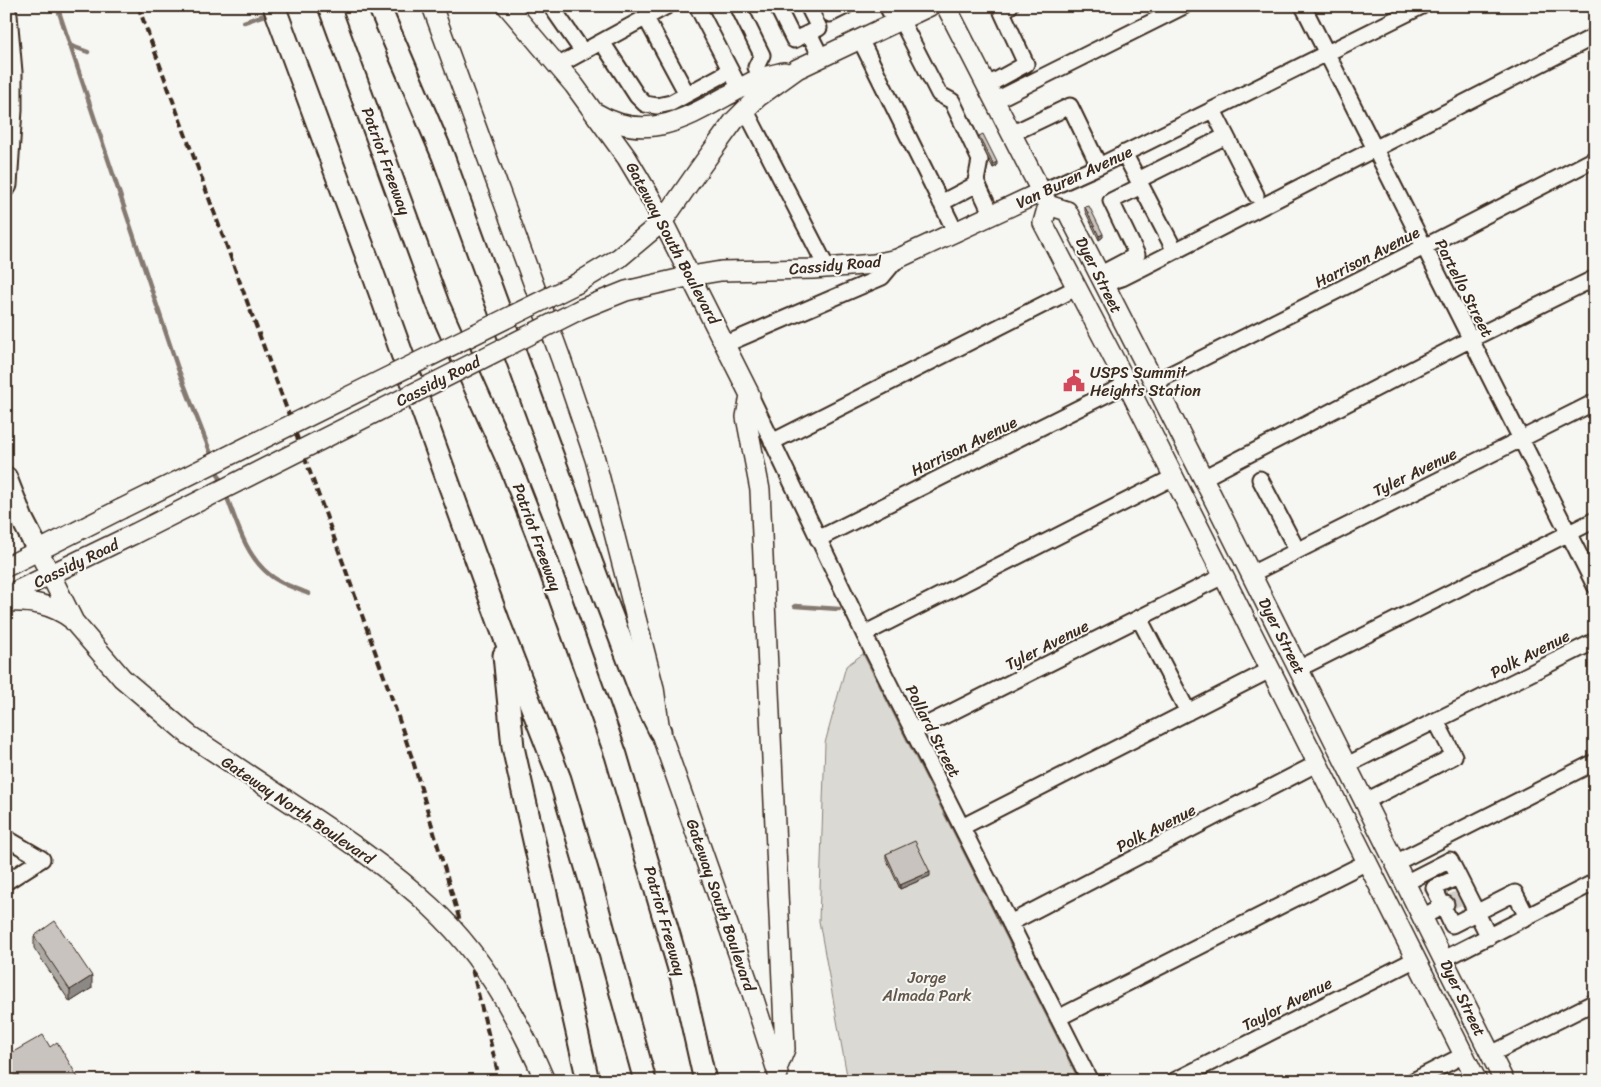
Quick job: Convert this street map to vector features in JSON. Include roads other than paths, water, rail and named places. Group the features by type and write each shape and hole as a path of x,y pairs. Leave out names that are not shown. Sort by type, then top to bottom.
{"highway":[{"path":"274,6 368,259 501,628 560,779 592,887 645,1081"},
{"name":"Patriot Freeway","path":"329,6 438,304 511,468 540,542 613,745 682,979 705,1081"},
{"path":"378,6 443,156 592,564 641,693 660,731"},
{"path":"6,15 11,72 11,119 6,185"},
{"path":"6,478 22,519 38,550"},
{"path":"501,628 513,747 588,1081"}],"main road":[{"name":"Gateway South Boulevard","path":"432,6 596,459 654,688 660,731 778,1075"},
{"name":"Gateway South Boulevard","path":"506,6 558,66 627,158 663,221 750,395"},
{"path":"594,112 618,124 654,127 668,125 685,119 760,78 797,69 821,58 860,39 895,16 930,6"},
{"path":"946,6 1044,198"},
{"name":"Cassidy Road","path":"6,567 576,284 619,258 663,221 734,121 758,97 797,69"},
{"name":"Van Buren Avenue","path":"898,259 992,215 1044,198"},
{"name":"Dyer Street","path":"1478,1081 1043,223 1044,198 1066,210 1102,279 1504,1081"},
{"name":"Cassidy Road","path":"6,596 134,534 581,309 626,291 721,271 827,268 874,264 898,259"},
{"path":"750,395 746,417 760,490 785,1049 778,1075"},
{"path":"1172,475 1185,483 1204,513 1231,566 1238,574 1251,574"},
{"name":"Gateway North Boulevard","path":"38,550 74,622 122,678 154,707 196,740 342,838 405,885 433,909 454,931 501,991 545,1081"},
{"path":"6,602 28,601 45,604 62,611 74,622"},
{"path":"1318,763 1328,761 1335,766 1353,802 1362,812 1368,810"},
{"path":"1399,925 1412,926 1432,965 1444,959"}],"street":[{"path":"551,6 583,52"},
{"path":"558,66 667,6"},
{"path":"697,6 740,89"},
{"path":"738,6 762,55 756,67 760,78"},
{"path":"777,6 794,40 819,28 808,6"},
{"path":"830,14 846,6"},
{"path":"990,94 1026,64 1002,12 1010,6"},
{"path":"990,94 1184,6"},
{"name":"Partello Street","path":"1303,6 1595,586"},
{"name":"Van Buren Avenue","path":"1044,198 1124,153 1422,6"},
{"path":"895,16 939,94 952,101 980,160 976,181 992,215"},
{"path":"646,18 687,94"},
{"path":"809,33 821,58"},
{"path":"1102,279 1122,278 1140,261 1175,251 1595,36"},
{"path":"860,39 956,233"},
{"path":"602,42 637,96 645,104 657,106 671,103 730,71"},
{"path":"1011,134 1070,106 1099,166"},
{"path":"745,110 827,268"},
{"path":"1213,110 1256,195"},
{"path":"1140,261 1110,201 1226,136"},
{"path":"1124,153 1175,251"},
{"name":"Harrison Avenue","path":"1153,383 1595,159"},
{"path":"941,202 977,184"},
{"name":"Van Buren Avenue","path":"726,344 882,277 898,259"},
{"path":"1203,478 1470,339 1595,278"},
{"path":"772,442 1076,288"},
{"name":"Harrison Avenue","path":"818,539 1126,384"},
{"name":"Pollard Street","path":"750,395 864,634 1090,1081"},
{"name":"Tyler Avenue","path":"1251,574 1595,402"},
{"path":"864,634 1172,475"},
{"path":"1260,480 1296,550"},
{"path":"1298,669 1595,520"},
{"name":"Tyler Avenue","path":"914,731 1223,576"},
{"path":"1140,618 1188,712"},
{"name":"Polk Avenue","path":"1347,765 1595,641"},
{"path":"962,827 1270,670"},
{"path":"1368,810 1454,756 1436,721"},
{"path":"1395,863 1595,762"},
{"name":"Polk Avenue","path":"1010,923 1318,763"},
{"path":"6,838 42,859 6,882"},
{"path":"1440,840 1458,877 1452,925 1515,893 1528,917"},
{"path":"1405,883 1450,860"},
{"path":"1058,1018 1367,862"},
{"path":"1426,872 1434,888 1477,913 1488,936"},
{"path":"1434,888 1458,877"},
{"path":"1444,959 1488,936 1593,887"},
{"path":"1422,917 1454,901"},
{"name":"Taylor Avenue","path":"1174,1081 1416,958"},
{"path":"1491,1054 1595,1002"},
{"path":"1413,1081 1464,1055"}],"waterway":[{"path":"57,6 177,366 213,459"},
{"path":"244,22 270,13"},
{"path":"69,45 88,52"},
{"path":"215,467 223,485"},
{"path":"225,492 242,537 261,567 278,581 309,594"},
{"path":"795,606 839,609"}],"tunnel":[{"path":"1446,904 1459,898"}],"railway":[{"path":"138,6 324,510 413,761 460,921 500,1081"}],"place":[{"name":"USPS Summit Heights Station","path":"1074,381"}],"park label":[{"name":"Jorge Almada Park","path":"927,986"}]}
